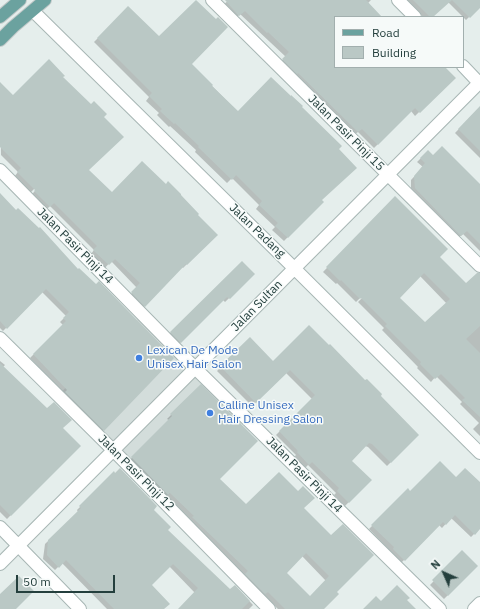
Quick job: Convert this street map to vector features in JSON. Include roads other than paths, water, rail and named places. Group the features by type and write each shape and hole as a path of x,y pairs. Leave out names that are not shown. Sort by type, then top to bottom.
{"main road":[{"path":"0,17 20,0"},
{"path":"0,36 45,0"},
{"path":"0,40 12,27"}],"street":[{"name":"Jalan Pasir Pinji 15","path":"212,0 480,266"},
{"path":"398,0 414,16"},
{"name":"Jalan Padang","path":"33,11 480,453"},
{"path":"464,67 480,83"},
{"name":"Jalan Sultan","path":"0,564 480,83"},
{"name":"Jalan Pasir Pinji 14","path":"0,170 195,368 440,609"},
{"name":"Jalan Pasir Pinji 12","path":"0,338 113,450 269,609"},
{"path":"0,527 80,609"},
{"path":"474,609 480,603"}],"place":[{"name":"Lexican De Mode Unisex Hair Salon","path":"139,358"},
{"name":"Calline Unisex Hair Dressing Salon","path":"210,413"}]}
